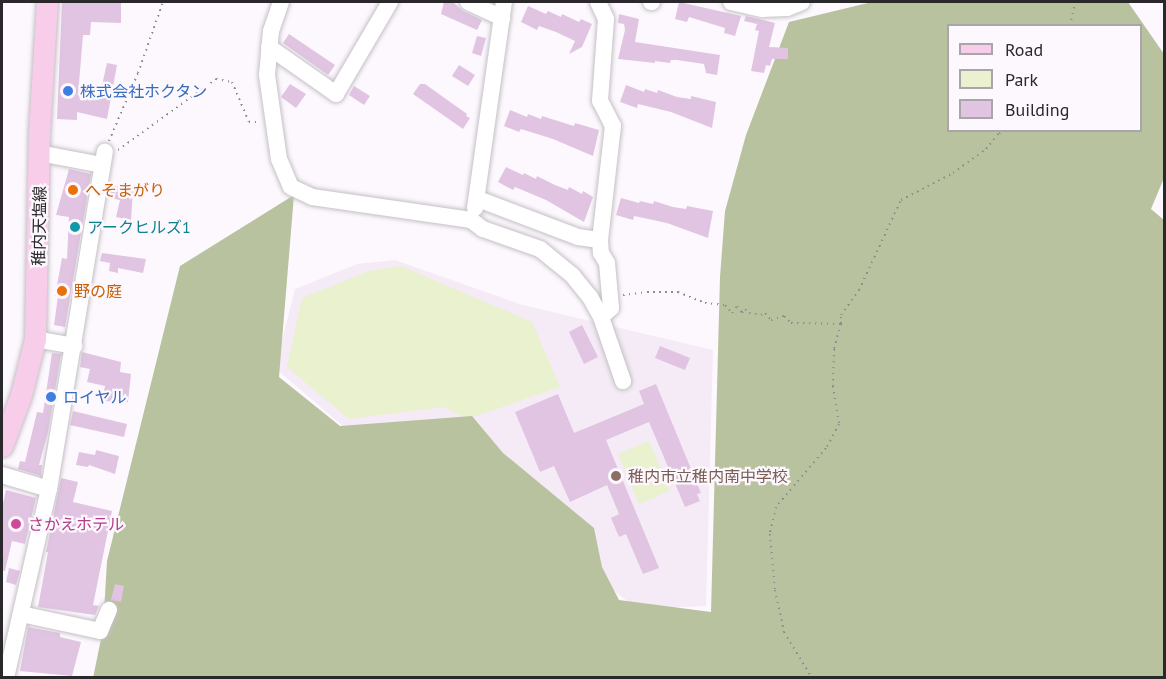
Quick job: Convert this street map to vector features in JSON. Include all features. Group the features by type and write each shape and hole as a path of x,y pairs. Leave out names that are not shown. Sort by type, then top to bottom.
{"main road":[{"name":"稚内天塩線","path":"2,446 21,395 35,339 39,153 47,2"}],"street":[{"path":"281,2 276,11 269,47 267,75 283,173 291,187 300,193 471,220 483,229 540,249 572,275 590,297 601,317 623,381"},
{"path":"269,47 336,94 390,2"},
{"path":"468,2 503,10 478,199 471,220"},
{"path":"598,2 606,19 600,101 613,126 600,240 601,253 607,263 610,308 601,317"},
{"path":"731,2 762,9 787,8 802,2"},
{"path":"8,677 49,489 103,159 39,153"},
{"path":"478,199 578,237 600,240"},
{"path":"35,339 74,346"},
{"path":"2,475 49,489"},
{"path":"21,614 100,631 109,610"}],"path":[{"path":"103,159 138,74 163,2"},
{"path":"1070,24 1075,2"},
{"path":"103,159 216,79 232,82 249,122 273,121"},
{"path":"812,678 784,632 775,590 770,534 776,507 826,448 839,424 833,386 834,349 841,324 841,315 859,290 901,200 953,172 986,149 1002,132"},
{"path":"610,300 627,294 678,292 705,303 725,305 732,313 737,306 742,313 745,309 749,314 765,313 771,320 784,316 791,323 841,324"}],"shaded area":[{"name":"稚内市立稚内南中学校","path":"395,260 523,305 713,350 706,606 637,609 591,572 344,427 275,368 295,289 357,264"}],"green space":[{"path":"872,2 1128,2 1164,54 1164,178 1151,209 1164,220 1164,677 93,678 103,629 107,561 180,266 294,195 279,377 340,426 472,416 503,453 594,528 602,567 619,600 711,612 720,277 725,211 746,135 789,22"},
{"path":"401,266 532,322 560,387 467,419 443,407 349,419 287,367 302,298 369,271"},
{"path":"649,441 670,491 639,504 618,454"}],"building":[{"path":"62,2 121,2 121,23 91,22 90,35 83,35 78,95 99,98 107,63 117,65 107,119 77,112 77,120 57,119"},
{"path":"444,2 453,2 463,11 482,20 477,30 441,14"},
{"path":"679,2 741,16 735,36 724,33 725,28 689,17 687,22 675,19"},
{"path":"528,6 546,14 548,11 561,17 562,14 579,22 581,19 592,24 582,47 569,54 575,41 539,26 537,30 521,22"},
{"path":"619,14 639,19 635,42 720,55 717,75 706,73 704,64 677,60 671,60 670,63 655,61 655,63 618,59 625,30 624,24 618,23"},
{"path":"746,16 775,23 769,47 788,48 788,59 772,59 770,66 766,65 764,73 751,71 759,31 755,30 757,24 744,21"},
{"path":"289,34 335,65 328,75 283,43"},
{"path":"477,36 486,38 481,56 472,53"},
{"path":"459,65 475,75 468,86 452,76"},
{"path":"290,84 306,94 296,108 281,97"},
{"path":"420,84 425,84 467,114 466,116 470,118 463,129 413,94"},
{"path":"626,85 644,92 645,89 657,93 658,90 677,97 691,99 691,96 716,102 712,128 671,112 638,104 637,108 620,102"},
{"path":"354,86 370,96 364,105 349,95"},
{"path":"510,110 527,117 528,114 541,119 542,116 574,126 575,123 599,130 593,156 553,139 521,129 519,132 504,126"},
{"path":"506,167 536,179 537,176 568,190 569,187 582,194 583,191 593,197 584,222 546,200 515,187 513,190 498,182"},
{"path":"69,169 91,174 65,327 54,325 58,296 55,296 62,258 67,259 69,217 56,215"},
{"path":"111,185 133,189 131,220 116,217 120,200 109,198"},
{"path":"621,198 639,203 640,201 653,204 654,201 673,207 686,209 687,206 713,211 708,238 667,223 634,216 633,220 616,215"},
{"path":"102,253 146,259 143,273 118,268 118,273 109,271 110,263 100,261"},
{"path":"582,325 598,357 584,364 569,332"},
{"path":"660,346 690,358 685,370 655,358"},
{"path":"82,352 121,362 120,372 131,374 128,402 102,400 105,386 87,382 90,369 80,367"},
{"path":"52,353 61,354 48,432 39,465 42,465 41,476 18,469 20,461 25,462 37,412 43,413"},
{"path":"656,384 701,493 697,494 700,501 685,507 649,422 606,440 659,568 643,574 626,534 619,537 611,518 619,514 607,485 570,502 554,466 540,472 515,412 558,394 574,433 644,404 639,391"},
{"path":"73,411 127,424 124,437 70,425"},
{"path":"96,450 119,456 115,474 89,465 88,467 76,465 79,452 95,455"},
{"path":"61,478 78,482 73,502 112,511 93,605 99,606 95,615 38,607"},
{"path":"6,490 36,498 25,544 12,541 5,571 2,570 2,508"},
{"path":"9,568 20,571 16,585 6,582"},
{"path":"115,584 124,586 121,602 111,600"},
{"path":"28,627 60,633 60,637 81,642 72,676 20,671"}],"place":[{"name":"株式会社ホクタン","path":"68,91"},
{"name":"へそまがり","path":"73,190"},
{"name":"アークヒルズ1","path":"75,227"},
{"name":"野の庭","path":"62,291"},
{"name":"ロイヤル","path":"51,397"},
{"name":"稚内市立稚内南中学校","path":"616,476"},
{"name":"さかえホテル","path":"16,524"}]}
